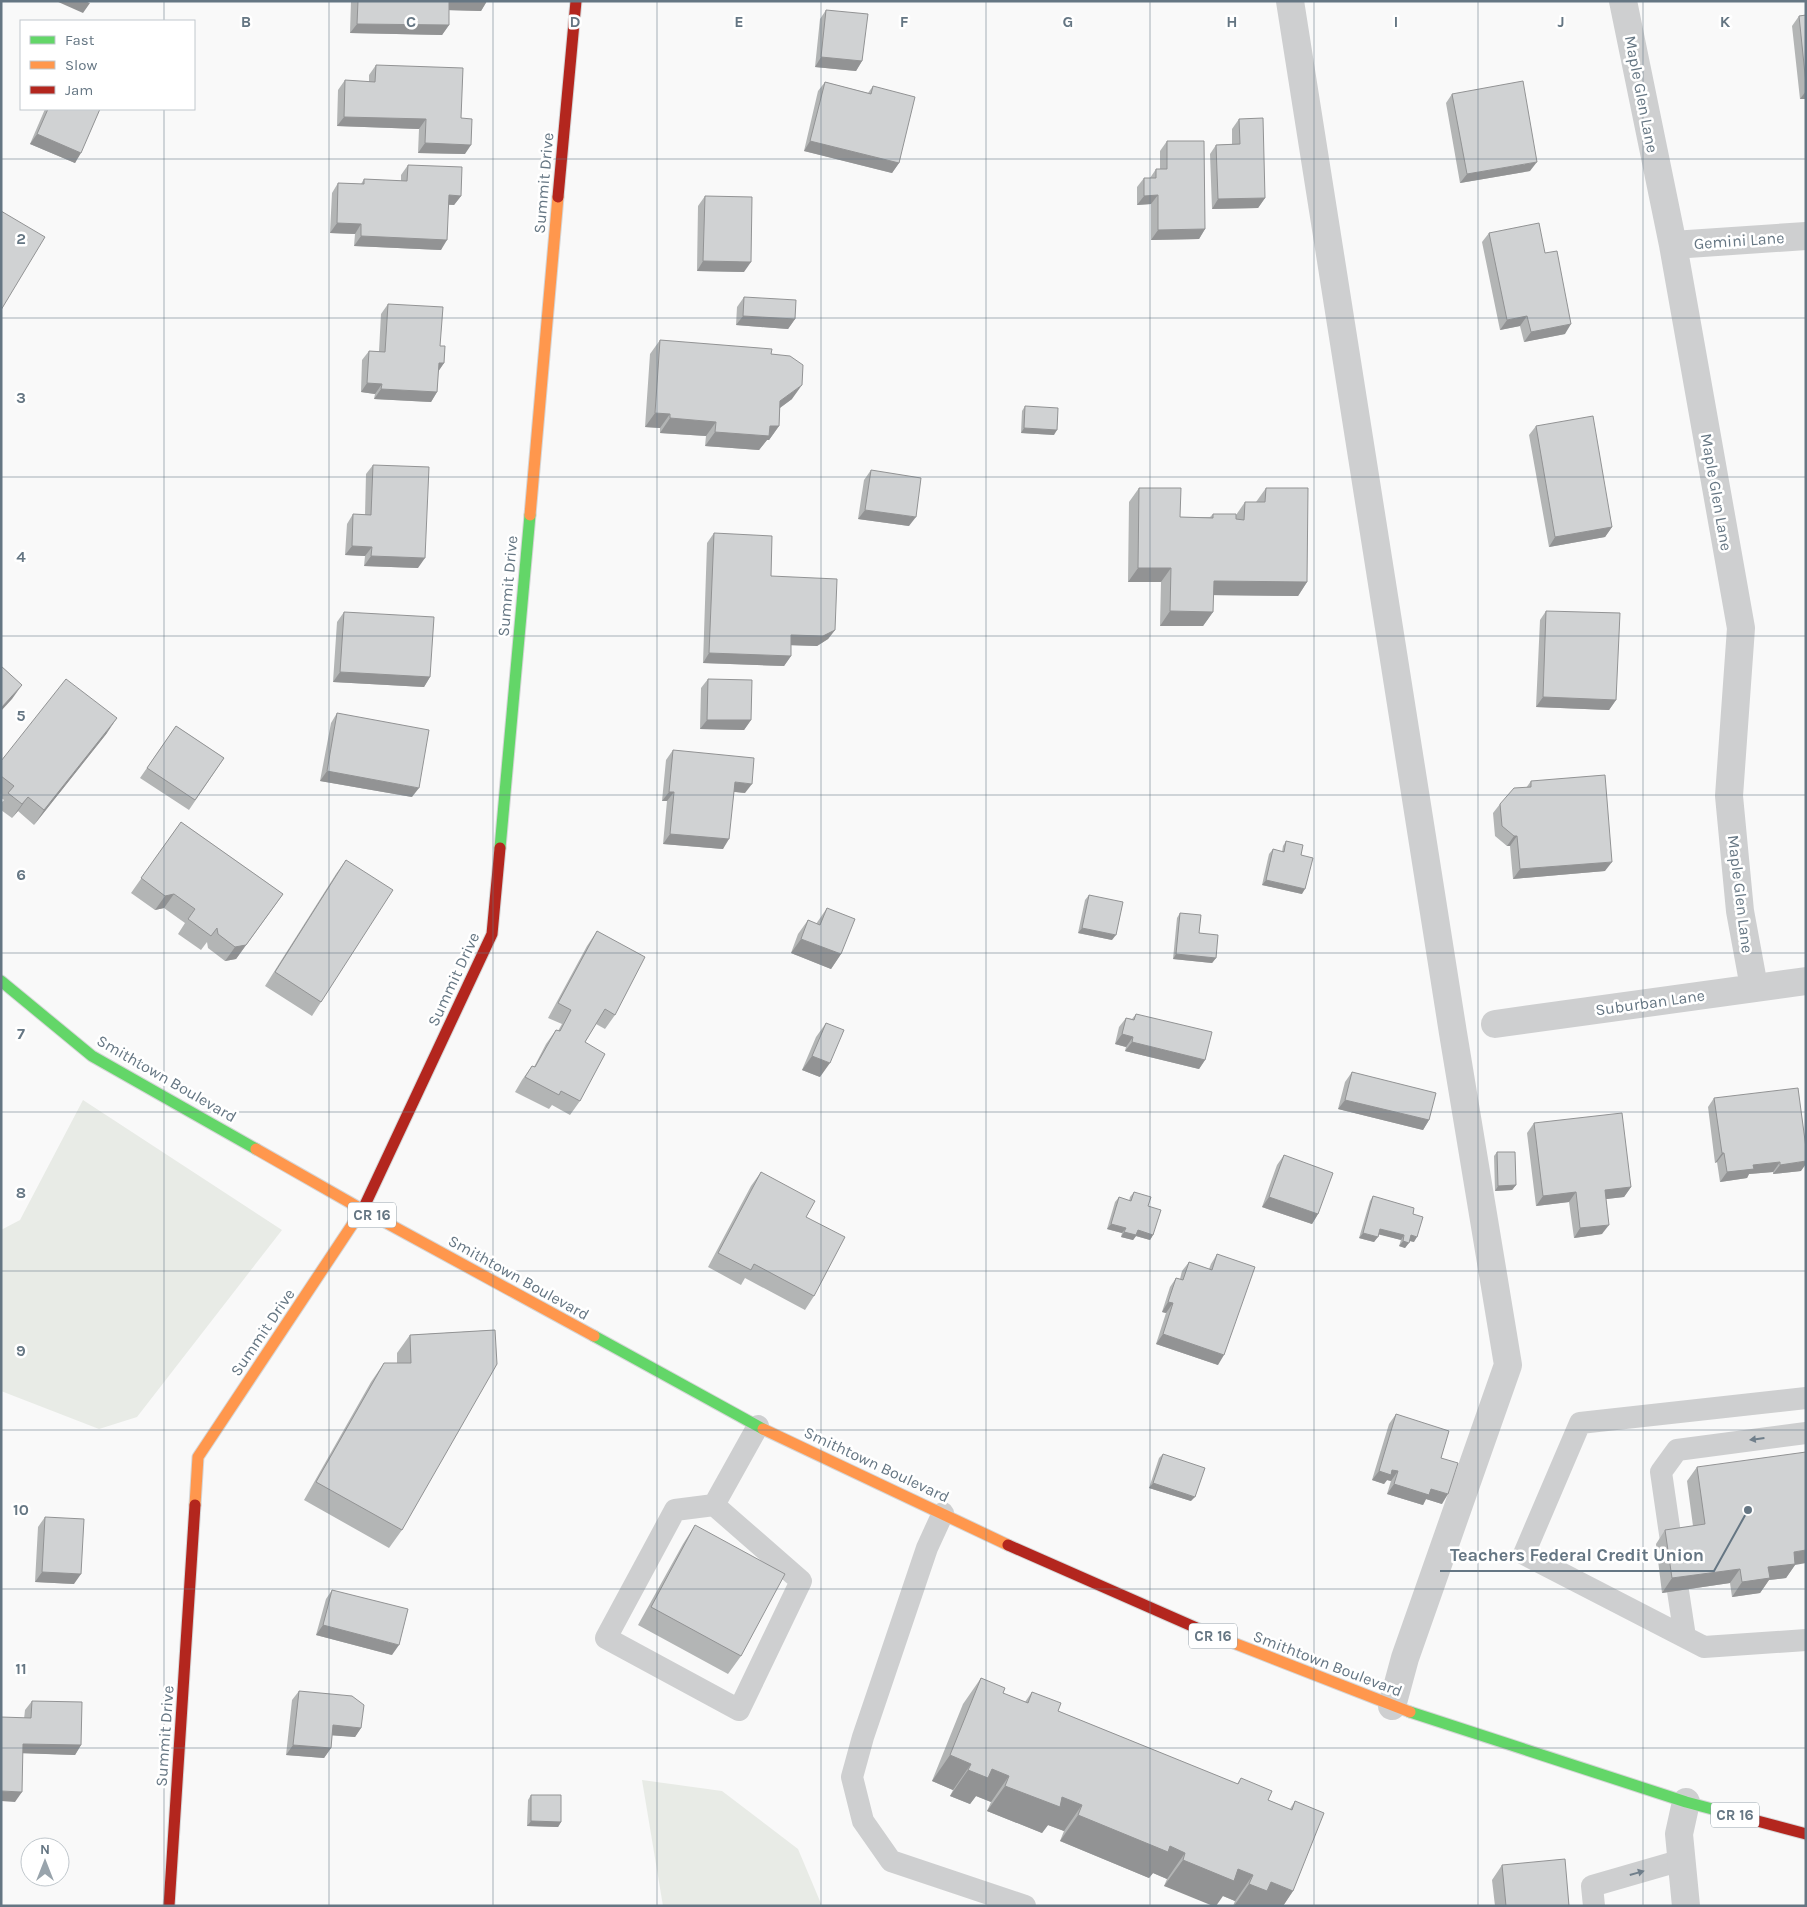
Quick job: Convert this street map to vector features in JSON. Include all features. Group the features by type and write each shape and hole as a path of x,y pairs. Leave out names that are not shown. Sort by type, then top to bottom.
{"main road":[{"name":"Summit Drive","path":"169,1906 198,1456 363,1210 492,934 576,1"},
{"name":"Smithtown Boulevard","path":"1,982 92,1056 363,1210 758,1426 943,1513 962,1524 1210,1634 1392,1706 1686,1802 1806,1834"}],"street":[{"path":"1290,1 1453,1033 1508,1365 1405,1658 1392,1706"},
{"name":"Maple Glen Lane","path":"1624,1 1673,245 1741,628 1729,796 1740,911 1754,987"},
{"name":"Gemini Lane","path":"1673,245 1806,236"},
{"name":"Suburban Lane","path":"1495,1024 1806,981"},
{"path":"1686,1802 1679,1834 1686,1906"}],"lane":[{"path":"1806,1398 1580,1423 1524,1554 1704,1647 1806,1640"},
{"path":"714,1505 758,1426"},
{"path":"1671,1541 1661,1472 1677,1450 1806,1433"},
{"path":"714,1505 800,1581 739,1710 606,1638 674,1510 714,1505"},
{"path":"943,1513 926,1548 863,1737 852,1777 863,1821 891,1861 1025,1906"},
{"path":"1678,1591 1685,1637"},
{"path":"1594,1906 1592,1886 1682,1860"}],"shaded area":[{"path":"83,1100 282,1230 137,1417 99,1429 1,1391 1,1230 20,1220"},
{"path":"642,1780 722,1791 798,1849 822,1906 663,1906"}],"building":[{"path":"358,1 449,1 449,25 357,24"},
{"path":"826,10 868,14 862,61 821,57"},
{"path":"1806,15 1806,84 1799,16"},
{"path":"376,65 463,68 461,118 472,119 471,145 425,143 426,119 344,117 345,80 375,82"},
{"path":"1523,81 1537,162 1467,174 1452,94"},
{"path":"825,82 871,94 873,86 915,97 899,163 810,141"},
{"path":"48,110 100,110 81,153 37,134"},
{"path":"1263,118 1265,198 1218,199 1216,145 1240,144 1239,119"},
{"path":"1167,141 1204,141 1205,229 1158,230 1158,195 1144,196 1144,178 1156,178 1156,169 1167,169"},
{"path":"408,165 462,167 461,196 449,195 447,240 361,236 361,224 337,223 338,183 364,184 364,179 407,181"},
{"path":"705,196 752,197 751,262 703,261"},
{"path":"1,211 45,237 1,310"},
{"path":"1539,223 1545,253 1557,251 1571,324 1531,332 1527,316 1507,320 1489,233"},
{"path":"744,297 796,300 795,319 743,316"},
{"path":"388,304 443,307 440,346 445,346 444,363 439,363 437,392 381,389 382,384 367,383 369,351 385,352"},
{"path":"660,340 772,349 771,354 790,356 803,365 802,385 780,401 779,426 770,426 769,436 715,432 716,422 670,418 670,414 655,413"},
{"path":"1025,406 1058,408 1057,430 1024,428"},
{"path":"1593,416 1612,527 1555,537 1536,426"},
{"path":"373,465 429,467 425,558 371,556 372,547 352,546 353,514 371,515"},
{"path":"871,470 921,478 916,517 865,510"},
{"path":"1139,488 1181,488 1180,517 1213,518 1213,514 1236,514 1236,519 1244,520 1245,502 1265,502 1266,488 1308,488 1307,582 1214,581 1213,612 1170,611 1171,568 1138,568"},
{"path":"714,533 772,536 771,576 837,579 835,630 823,636 791,635 791,656 709,653"},
{"path":"1546,611 1620,613 1616,700 1543,697"},
{"path":"344,612 434,617 430,677 340,672"},
{"path":"1,666 22,685 1,708"},
{"path":"66,679 117,718 44,810 28,797 22,804 8,793 14,786 1,776 1,761"},
{"path":"708,679 752,680 751,720 707,720"},
{"path":"337,713 429,730 419,788 327,771"},
{"path":"176,726 224,758 195,800 147,768"},
{"path":"673,750 754,758 752,784 735,782 729,839 670,834 674,792 669,792"},
{"path":"1605,775 1612,862 1520,869 1517,836 1514,836 1502,826 1500,804 1514,788 1531,787 1531,781"},
{"path":"181,822 283,894 246,945 235,947 218,934 217,928 211,936 188,919 195,909 174,894 165,896 141,878"},
{"path":"1286,841 1303,845 1301,855 1313,858 1305,889 1266,880 1273,849 1284,852"},
{"path":"346,860 393,890 321,1002 275,972"},
{"path":"1089,895 1123,902 1116,935 1082,928"},
{"path":"827,908 855,919 841,954 801,939 808,920 820,925"},
{"path":"1180,913 1201,915 1199,933 1218,935 1216,958 1176,954"},
{"path":"597,931 645,957 615,1015 605,1009 585,1042 605,1054 580,1101 561,1091 559,1095 525,1077 532,1066 535,1067 556,1030 560,1031 571,1010 558,1003"},
{"path":"1136,1014 1212,1032 1205,1060 1132,1042 1133,1037 1122,1034 1126,1018 1134,1020"},
{"path":"826,1023 844,1030 830,1063 812,1056"},
{"path":"1352,1072 1436,1093 1429,1120 1345,1100"},
{"path":"1798,1088 1806,1161 1780,1165 1780,1162 1753,1165 1754,1169 1727,1172 1724,1153 1722,1153 1714,1098"},
{"path":"1622,1113 1631,1187 1605,1190 1609,1225 1580,1228 1576,1192 1543,1196 1534,1123"},
{"path":"1497,1152 1515,1152 1516,1185 1498,1186"},
{"path":"1284,1155 1333,1173 1318,1214 1269,1197"},
{"path":"761,1172 815,1201 806,1217 845,1237 814,1296 754,1264 751,1270 718,1253"},
{"path":"1134,1192 1151,1197 1148,1206 1161,1210 1153,1235 1138,1230 1136,1235 1124,1232 1126,1228 1111,1224 1119,1197 1131,1201"},
{"path":"1373,1196 1414,1208 1413,1214 1423,1217 1417,1237 1411,1235 1409,1243 1403,1241 1404,1235 1380,1229 1378,1237 1363,1233"},
{"path":"1217,1254 1255,1267 1224,1355 1163,1334 1173,1303 1168,1302 1176,1278 1183,1280 1189,1262 1212,1270"},
{"path":"495,1330 497,1364 402,1530 316,1482 384,1363 411,1363 410,1335"},
{"path":"1396,1414 1449,1431 1441,1458 1458,1463 1448,1494 1431,1489 1429,1495 1394,1484 1398,1471 1392,1470 1391,1475 1379,1471"},
{"path":"1806,1452 1806,1550 1794,1552 1795,1564 1768,1567 1770,1578 1742,1582 1740,1569 1672,1578 1665,1530 1705,1524 1697,1467"},
{"path":"1163,1454 1205,1468 1195,1497 1153,1483"},
{"path":"45,1517 84,1519 81,1574 42,1572"},
{"path":"695,1525 785,1574 741,1656 651,1607"},
{"path":"332,1590 408,1609 399,1645 323,1625"},
{"path":"981,1678 1005,1688 1003,1693 1028,1703 1032,1692 1061,1703 1058,1711 1238,1784 1241,1778 1272,1791 1268,1800 1292,1810 1295,1801 1324,1813 1293,1891 1271,1882 1267,1891 1249,1884 1253,1875 1238,1869 1234,1881 1183,1860 1185,1853 1170,1846 1168,1852 1078,1815 1082,1805 1062,1797 1060,1807 1005,1786 1009,1776 992,1769 988,1778 968,1770 971,1764 950,1755"},
{"path":"299,1691 352,1696 364,1705 361,1728 333,1725 331,1748 293,1745"},
{"path":"32,1701 82,1702 81,1745 23,1744 22,1792 1,1791 1,1717 31,1718"},
{"path":"531,1795 561,1795 561,1822 531,1821"},
{"path":"1565,1859 1569,1906 1506,1906 1502,1865"}],"traffic: fast":[{"path":"500,848 530,515"},
{"path":"1,981 92,1056 256,1149"},
{"path":"594,1336 763,1429"},
{"path":"1410,1712 1686,1802 1731,1814"}],"traffic: slow":[{"path":"530,515 558,197"},
{"path":"256,1149 363,1210 594,1336"},
{"path":"195,1505 198,1457 364,1207"},
{"path":"763,1429 1008,1545"},
{"path":"1208,1633 1410,1712"}],"traffic: jam":[{"path":"558,197 576,1"},
{"path":"364,1207 492,934 500,848"},
{"path":"169,1906 195,1505"},
{"path":"1008,1545 1208,1633"},
{"path":"1731,1814 1806,1834"}],"place":[{"name":"Teachers Federal Credit Union","path":"1748,1510"}]}
